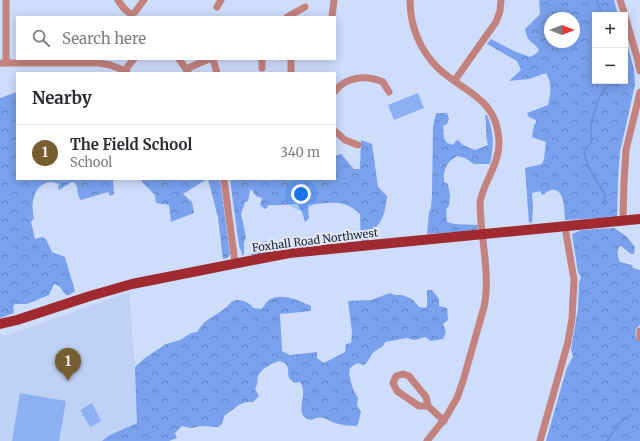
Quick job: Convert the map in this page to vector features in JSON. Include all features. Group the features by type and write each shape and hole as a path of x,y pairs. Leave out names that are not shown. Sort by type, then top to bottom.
{"main road":[{"name":"Foxhall Road Northwest","path":"0,324 123,286 235,263 301,252 640,219"}],"street":[{"path":"6,0 3,63 98,63 110,65 125,72 133,60"},
{"path":"118,0 125,10 132,14 144,0"},
{"path":"217,7 221,0"},
{"path":"332,16 334,0"},
{"path":"410,0 413,24 423,48 436,65 454,80 479,97 492,115 498,131 499,145 493,169 483,190 480,202 486,284 484,307 455,403 444,421 427,441"},
{"path":"454,80 496,22 500,11 501,0"},
{"path":"620,0 624,12"},
{"path":"289,16 305,7"},
{"path":"628,26 640,71"},
{"path":"180,60 187,71 207,60"},
{"path":"213,60 217,72"},
{"path":"262,60 262,68"},
{"path":"291,72 292,60"},
{"path":"336,90 347,81 356,78 363,78 383,82 389,92"},
{"path":"623,221 626,150 640,92"},
{"path":"336,132 345,140 358,145"},
{"path":"224,180 235,263"},
{"path":"540,441 568,342 572,318 574,280 565,227"},
{"path":"640,331 640,338"},
{"path":"428,406 419,406 395,389 393,383 396,376 403,374 409,376 426,397 428,406 444,421"}],"shaded area":[{"path":"418,93 424,108 394,120 388,105"},
{"path":"129,292 140,427 106,441 0,441 0,335 8,335"},
{"path":"20,393 66,401 59,441 12,441"},
{"path":"92,403 101,421 90,427 80,410"}],"green space":[{"path":"539,0 614,0 617,12 592,12 592,84 628,84 628,47 634,69 635,85 620,152 616,217 566,220 563,200 559,192 556,190 551,190 542,195 540,191 532,193 532,222 529,223 525,168 542,164 546,142 532,137 536,120 529,117 527,113 548,105 550,84 546,73 529,79 509,81 521,70 517,61 487,44 491,39 514,51 530,57 539,50 529,40 525,29 540,14"},
{"path":"16,92 16,180 113,180 114,194 110,196 108,192 81,200 75,183 72,182 59,190 59,184 51,182 40,186 34,197 34,218 31,222 35,239 42,237 46,239 52,252 65,257 75,291 69,295 66,295 59,286 54,284 49,295 27,304 15,304 13,307 14,313 0,318 0,98"},
{"path":"436,113 447,113 449,119 447,124 443,126 444,138 447,143 453,145 458,140 463,145 475,150 488,145 485,115 487,115 493,140 490,164 474,164 465,158 457,156 450,161 444,174 444,182 448,184 450,196 449,206 446,209 447,222 455,224 478,225 477,231 427,234 432,195 433,127"},
{"path":"361,140 372,144 378,187 387,196 383,216 371,233 368,241 361,242 360,214 348,206 336,203 308,205 309,218 305,222 298,204 268,205 265,209 260,205 262,198 256,196 251,189 248,201 245,202 241,214 246,237 243,256 239,246 230,180 336,180 336,156 341,154 354,169 360,169"},
{"path":"141,180 205,180 183,194 192,202 194,213 171,222 169,205 156,203 155,195"},
{"path":"208,180 220,180 230,255 223,259 218,217"},
{"path":"614,228 626,236 635,247 634,254 631,254 621,246 619,247 618,258 620,262 632,265 633,268 640,270 640,325 636,329 636,338 640,342 640,441 546,441 567,367 573,357 571,349 578,309 579,283 581,277 578,272 572,234 581,230"},
{"path":"266,241 274,245 275,251 252,256 251,252 254,245"},
{"path":"427,290 432,290 439,299 439,306 447,308 448,320 443,324 446,332 443,339 431,341 425,337 415,340 407,338 385,342 382,347 373,353 364,365 357,363 350,368 349,374 353,389 358,398 357,405 361,412 358,424 356,426 335,423 320,417 311,420 305,417 302,414 301,409 303,387 300,382 294,383 289,378 287,365 279,361 267,367 258,376 255,389 259,396 253,402 244,403 237,406 224,416 222,424 218,427 201,426 191,428 182,426 175,433 177,438 169,441 102,441 110,435 137,423 135,367 145,358 166,344 180,340 191,333 197,332 207,321 235,300 244,301 253,308 261,309 269,300 285,297 311,306 311,311 280,314 282,351 290,355 317,352 317,358 324,363 345,352 346,344 351,343 352,332 348,301 371,300 390,293 402,295 412,299 419,307 425,308 427,306"}],"waterway":[{"path":"596,0 602,12"},
{"path":"605,205 604,198 606,196 589,167 586,160 585,150 591,143 591,123 598,100 609,84"},
{"path":"607,441 619,423 631,415"}],"place":[{"name":"The Field School","path":"68,381"}]}
